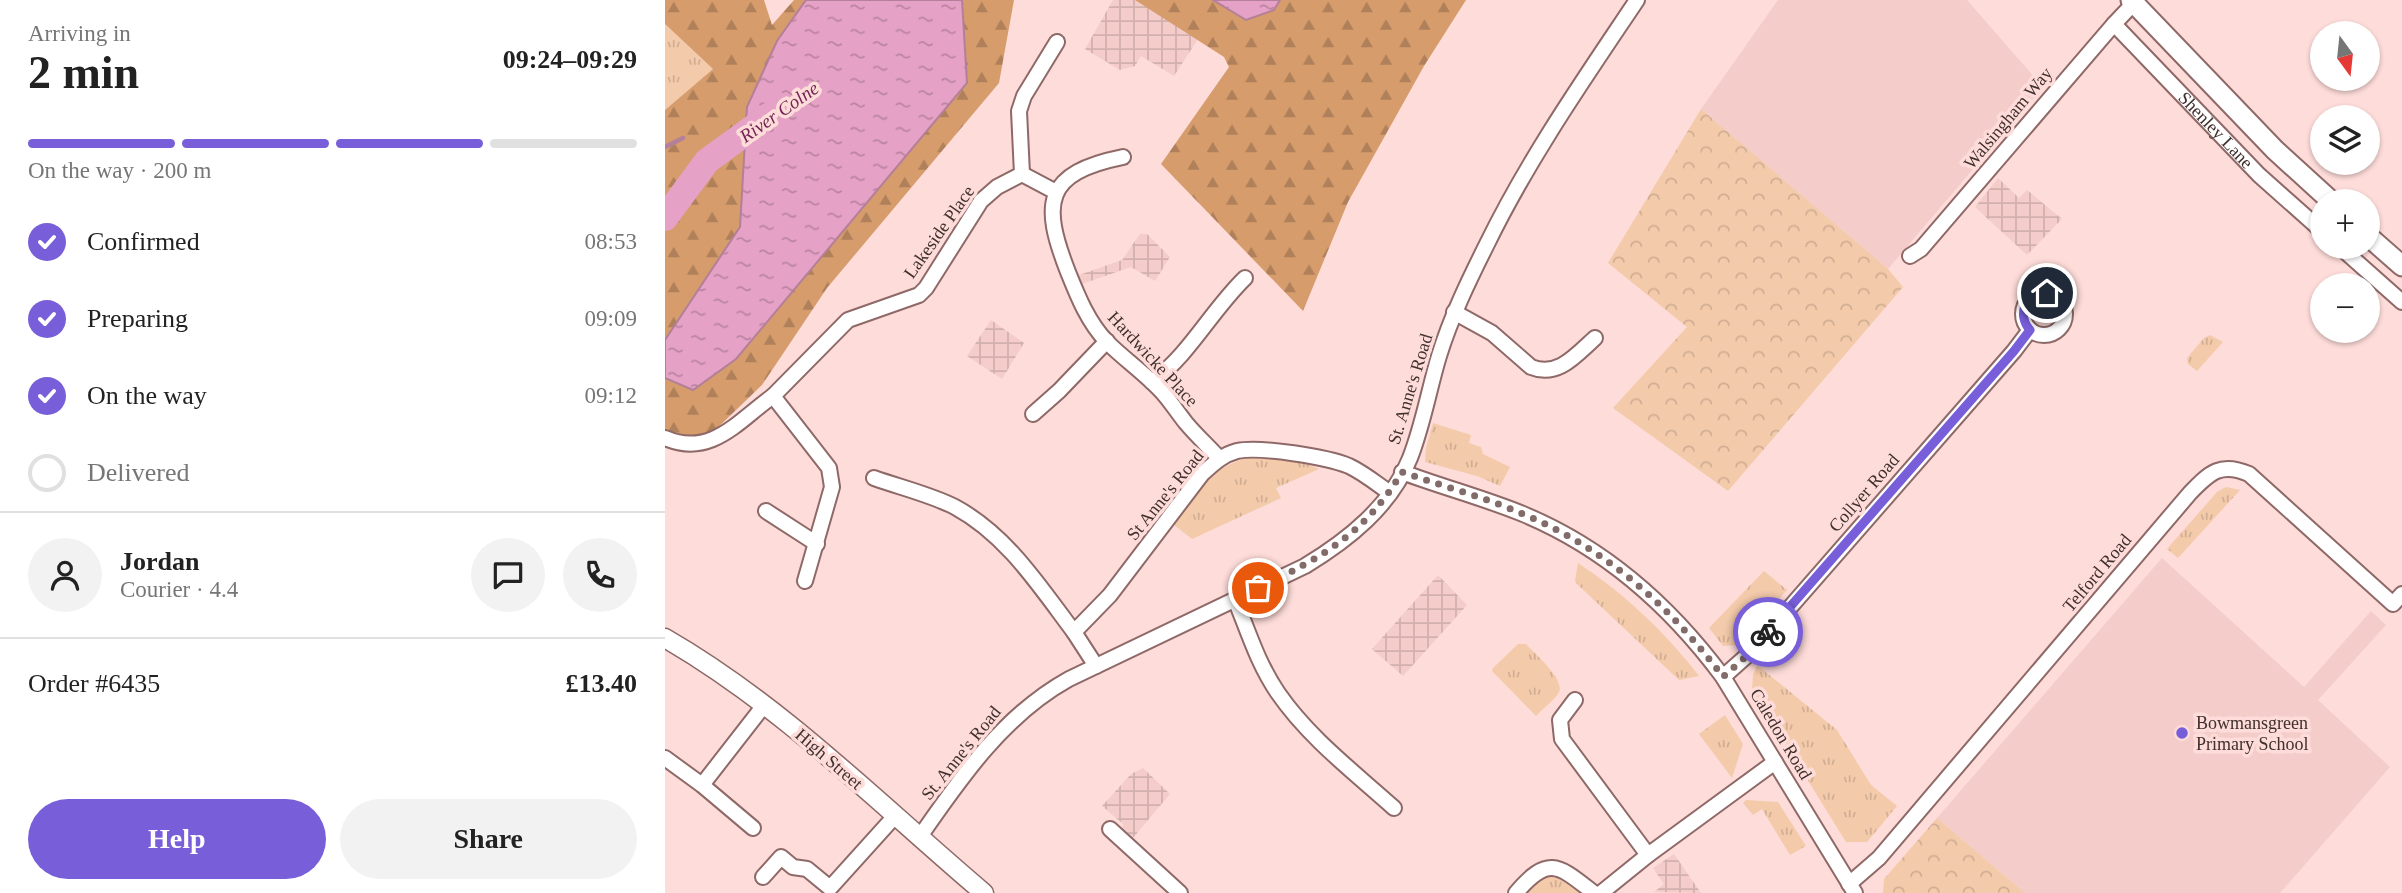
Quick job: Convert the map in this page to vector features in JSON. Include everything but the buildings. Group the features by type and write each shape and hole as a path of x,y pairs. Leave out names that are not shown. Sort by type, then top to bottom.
{"main road":[{"name":"Shenley Lane","path":"2132,2 2317,189"},
{"path":"2380,247 2402,266"}],"street":[{"name":"St. Anne's Road","path":"919,838 999,733 1043,693 1305,566 1352,534 1390,493 1413,451 1439,355 1454,312 1520,181 1562,112 1637,0"},
{"name":"Walsingham Way","path":"1910,256 1921,249 2132,2"},
{"name":"Shenley Lane","path":"2114,24 2259,175 2310,220"},
{"path":"1057,42 1024,96 1019,111 1022,174 1056,192 1077,171 1123,157"},
{"name":"Lakeside Place","path":"773,396 848,320 911,300 926,288 981,201 997,187 1022,174"},
{"name":"Hardwicke Place","path":"1056,192 1052,215 1055,239 1078,298 1090,319 1107,341 1152,382 1219,458"},
{"path":"2354,259 2402,302"},
{"path":"1152,382 1186,351 1229,294 1245,278"},
{"path":"1454,312 1492,333 1538,370 1552,370 1567,363 1595,338"},
{"name":"Collyer Road","path":"1723,677 1751,652 2030,330"},
{"path":"1033,414 1107,341"},
{"path":"665,438 685,444 703,443 718,438 773,396 829,468 832,477 832,487 805,581"},
{"name":"St Anne's Road","path":"1074,632 1110,596 1202,474 1219,458 1237,451 1250,450 1306,455 1349,466 1390,493"},
{"name":"Telford Road","path":"1852,889 2190,493 2216,471 2237,469 2249,474 2399,603"},
{"name":"Caledon Road","path":"1402,472 1523,514 1587,547 1662,606 1700,646 1723,677 1852,889"},
{"path":"874,478 955,507 986,529 1019,561 1074,632 1096,666"},
{"path":"766,511 817,544"},
{"path":"1235,599 1255,651 1277,692 1302,724 1394,808"},
{"name":"High Street","path":"665,638 731,678 765,704 984,893"},
{"path":"1575,701 1560,720 1562,739 1648,855"},
{"path":"702,785 765,704"},
{"path":"665,758 753,828"},
{"path":"1601,893 1775,762"},
{"path":"762,877 781,858 793,867 807,869 830,888 895,816"},
{"path":"1110,830 1180,893"},
{"path":"1516,893 1531,876 1544,869 1553,868 1570,875 1594,893"}],"shaded area":[{"path":"1113,0 1135,0 1198,39 1174,76 1141,56 1135,66 1120,70 1085,49"},
{"path":"1778,0 1967,0 2043,87 1888,269 1701,109"},
{"path":"1998,178 2019,198 2027,190 2062,219 2027,255 1975,207"},
{"path":"1140,234 1147,234 1170,257 1155,281 1131,267 1082,284 1079,275 1122,260"},
{"path":"991,320 1024,343 1002,379 967,356"},
{"name":"Bowmansgreen Primary School","path":"2162,558 2304,687 2371,611 2386,625 2318,700 2390,767 2280,893 2025,893 1937,818"},
{"path":"1438,575 1467,605 1403,676 1372,649"},
{"path":"1143,768 1170,794 1132,839 1122,829 1123,824 1102,806 1131,774"},
{"path":"1674,854 1701,893 1654,892 1664,884 1653,868"}],"green space":[{"path":"665,0 764,0 772,25 794,0 806,0 777,41 747,107 740,227 665,340 665,110 713,69 665,24"},
{"path":"962,0 1014,0 999,83 827,288 762,385 709,436 679,439 665,431 665,378 693,390 967,83"},
{"path":"1135,0 1213,0 1246,20 1273,10 1280,0 1466,0 1424,66 1348,202 1303,311 1161,164 1229,67 1224,57"},
{"path":"665,24 713,69 665,110"},
{"path":"1701,109 1888,269 1903,287 1728,491 1613,408 1687,327 1608,263"},
{"path":"2210,335 2223,342 2197,371 2188,364 2187,358 2204,338"},
{"path":"1433,423 1471,435 1469,443 1481,447 1483,454 1510,467 1500,486 1477,476 1425,462"},
{"path":"1249,457 1305,463 1319,469 1276,488 1281,498 1192,539 1173,524 1197,491 1213,475"},
{"path":"2226,487 2240,490 2178,558 2167,549 2217,492"},
{"path":"1578,563 1643,615 1699,676 1679,680 1578,585 1575,581"},
{"path":"1764,571 1787,590 1738,645 1723,646 1709,628"},
{"path":"1518,644 1526,644 1542,660 1560,687 1557,695 1536,716 1492,671"},
{"path":"1757,665 1837,730 1871,785 1897,806 1867,842 1846,842 1752,690"},
{"path":"1725,715 1743,744 1732,778 1699,734"},
{"path":"1746,800 1778,802 1806,846 1790,855 1762,809 1753,815 1743,803"},
{"path":"1937,818 2025,893 1883,893 1884,879"},
{"path":"1550,874 1562,877 1581,893 1524,893 1535,880"}],"water":[{"path":"806,0 962,0 967,83 736,359 693,390 665,378 665,340 740,227 747,107 777,41"},
{"path":"1213,0 1280,0 1274,10 1246,20"}],"waterway":[{"name":"River Colne","path":"665,218 707,161 773,113"},
{"path":"665,147 683,138"}],"way so far":[{"path":"1258,588 1305,566 1352,534 1390,493 1402,472 1523,514 1587,547 1662,606 1700,646 1723,677 1751,652 1768,632"}],"place":[{"name":"Bowmansgreen Primary School","path":"2182,733"}],"route":[{"path":"1768,632 2014,351 2030,330 2023,319 2025,305 2034,296 2047,293"}]}
